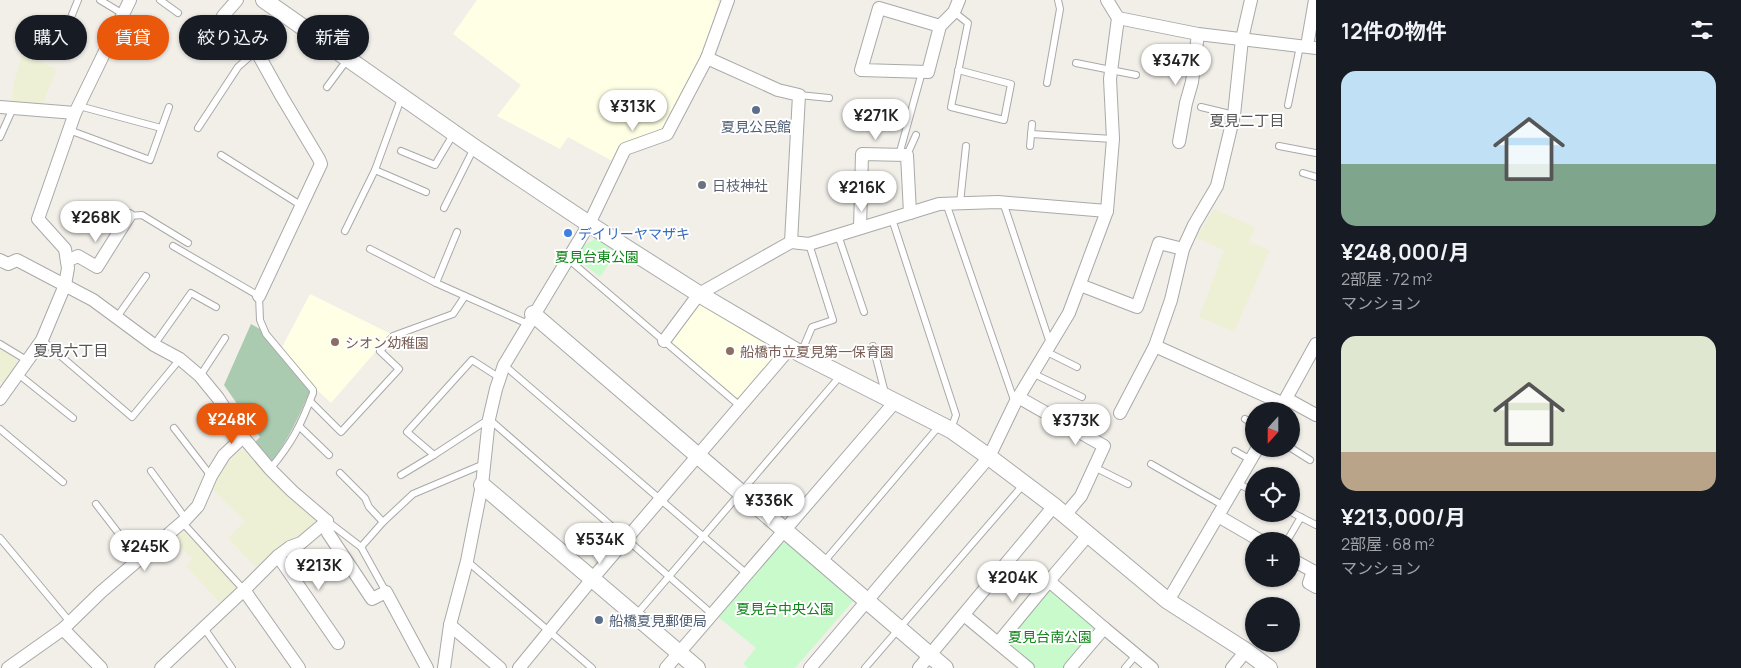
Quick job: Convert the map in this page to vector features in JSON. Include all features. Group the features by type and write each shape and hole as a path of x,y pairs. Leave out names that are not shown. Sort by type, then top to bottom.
{"street":[{"path":"0,399 42,340 65,285 68,268 65,249 38,219 77,110 130,0"},
{"path":"224,15 237,0"},
{"path":"264,0 297,23"},
{"path":"444,668 450,625 468,561 482,485 489,419 504,364 588,224 624,149 667,134 707,58 728,0"},
{"path":"940,26 879,8 861,70 928,72 940,26 954,12 958,0"},
{"path":"810,668 976,461 989,457 1016,400 1069,313 1107,211 1113,139 1110,79 1118,18 1107,0"},
{"path":"1120,413 1155,346 1171,300 1183,250 1194,225 1218,186 1234,116 1242,39 1251,0"},
{"path":"1118,18 1198,34 1308,47 1315,0"},
{"path":"1179,142 1192,82 1198,34"},
{"path":"707,58 778,90 799,95 791,242"},
{"path":"259,296 321,164 262,60"},
{"path":"351,60 474,147 588,224 699,294 796,351 945,428 989,457 1059,511 1168,601 1245,650"},
{"path":"0,107 77,110"},
{"path":"860,228 862,154 903,155 910,213"},
{"path":"664,341 699,294 791,242 809,244 939,204 1003,202 1107,211"},
{"path":"67,261 78,256 97,267 129,216"},
{"path":"1080,285 1136,307 1159,243 1183,250"},
{"path":"0,260 8,264 17,260 93,300 154,345 180,359 200,376 218,398 243,437 270,469 327,521 328,534 372,599 386,592 427,668"},
{"path":"530,319 698,455 945,668"},
{"path":"1155,346 1276,402"},
{"path":"1285,402 1315,348"},
{"path":"518,668 740,406 796,351"},
{"path":"666,668 784,531 890,400"},
{"path":"919,668 964,615 1059,511 1081,496 1104,446 1016,400"},
{"path":"1300,410 1316,415"},
{"path":"8,668 66,626 101,592 184,521 198,506 211,476 224,455 243,437"},
{"path":"1168,601 1251,460"},
{"path":"482,485 698,668"},
{"path":"1221,511 1249,532"},
{"path":"162,668 278,556 290,547 301,543 327,521"},
{"path":"998,643 1088,535"},
{"path":"278,556 338,643"},
{"path":"1300,564 1313,571 1309,583 1316,587"},
{"path":"1049,581 1152,668"},
{"path":"244,590 299,668"},
{"path":"803,668 865,600"},
{"path":"964,615 1028,668"},
{"path":"450,625 500,668"},
{"path":"66,626 101,668"},
{"path":"1070,668 1104,628"},
{"path":"1232,668 1245,652"},
{"path":"1247,652 1269,668"}],"lane":[{"path":"72,15 78,0"},
{"path":"100,0 123,14"},
{"path":"160,0 178,13"},
{"path":"1047,83 1060,9 1058,0"},
{"path":"954,12 968,23 950,107 1004,120 1011,84 958,70"},
{"path":"1288,105 1308,47"},
{"path":"198,128 238,67 246,60"},
{"path":"327,87 347,60"},
{"path":"1076,64 1136,75"},
{"path":"903,155 922,72"},
{"path":"799,95 829,98"},
{"path":"345,231 375,170 402,96"},
{"path":"69,130 150,160 169,107"},
{"path":"1201,107 1234,116"},
{"path":"0,137 14,108"},
{"path":"77,110 162,128"},
{"path":"1030,146 1032,124"},
{"path":"401,151 435,165 454,132"},
{"path":"1031,134 1113,139"},
{"path":"903,155 916,135"},
{"path":"960,203 966,146"},
{"path":"1279,146 1316,152"},
{"path":"444,208 474,147"},
{"path":"221,155 302,206"},
{"path":"375,170 426,192"},
{"path":"1303,173 1316,177"},
{"path":"1003,202 1047,347 1077,366"},
{"path":"946,204 1016,400"},
{"path":"129,216 142,215 188,244"},
{"path":"823,564 956,415 892,218"},
{"path":"436,283 457,232"},
{"path":"838,235 864,312"},
{"path":"796,351 812,327 833,320 809,244"},
{"path":"173,246 259,296 262,327 312,390 300,427 286,451 270,469"},
{"path":"370,248 465,296 530,319"},
{"path":"567,258 740,406"},
{"path":"117,317 146,276"},
{"path":"154,345 191,293 216,307"},
{"path":"310,401 341,432 399,369 380,352 393,336 453,314 465,296"},
{"path":"200,376 225,338"},
{"path":"42,340 132,417 180,359"},
{"path":"0,344 28,361"},
{"path":"873,346 890,400"},
{"path":"434,455 407,432 472,360 500,378"},
{"path":"504,364 747,574"},
{"path":"1032,373 1082,397"},
{"path":"18,374 73,418"},
{"path":"636,616 841,375"},
{"path":"401,475 489,419 712,614"},
{"path":"300,427 329,456"},
{"path":"174,428 211,476"},
{"path":"0,429 63,482"},
{"path":"1234,451 1251,460"},
{"path":"1300,454 1310,460"},
{"path":"361,547 383,522 413,494 485,463"},
{"path":"1150,464 1221,511"},
{"path":"1094,467 1128,484"},
{"path":"151,471 184,521 244,590"},
{"path":"340,473 365,498 369,507 383,522"},
{"path":"1237,483 1245,487"},
{"path":"865,668 1024,484"},
{"path":"96,504 139,560"},
{"path":"1293,532 1302,517 1316,525"},
{"path":"327,521 361,547 386,592"},
{"path":"0,538 66,626"},
{"path":"468,561 592,668"},
{"path":"204,628 232,668"},
{"path":"1125,668 1136,655"}],"shaded area":[{"path":"477,0 719,1 700,61 662,132 614,162 568,137 560,149 497,116 521,85 453,34"},
{"path":"21,60 34,60 57,69 43,103 12,102 13,86"},
{"path":"1214,209 1255,227 1249,242 1270,250 1234,332 1199,317 1224,250 1196,238"},
{"name":"シオン幼稚園","path":"310,294 391,334 331,403 281,349"},
{"name":"船橋市立夏見第一保育園","path":"697,301 778,348 778,354 742,397 736,397 672,342 672,338"},
{"path":"251,324 260,329 310,391 289,436 272,461 267,460 253,444 260,437 224,385"},
{"path":"0,348 15,356 17,364 3,385 0,380"},
{"path":"246,448 319,521 258,570 228,538 245,521 211,488 214,480 236,453"},
{"path":"182,526 238,587 220,603 186,566 192,559 171,536"}],"green space":[{"name":"夏見台東公園","path":"597,238 618,250 600,277 575,257 584,245"},
{"name":"夏見台中央公園","path":"786,542 854,600 795,668 748,668 743,664 756,648 718,617 775,547"},
{"name":"夏見台南公園","path":"1048,588 1096,628 1063,668 1034,668 1004,643"}],"place":[{"name":"夏見公民館","path":"756,110"},
{"name":"日枝神社","path":"702,185"},
{"name":"デイリーヤマザキ","path":"568,233"},
{"name":"シオン幼稚園","path":"335,342"},
{"name":"船橋市立夏見第一保育園","path":"730,351"},
{"name":"船橋夏見郵便局","path":"599,620"}],"district":[{"name":"夏見二丁目","path":"1247,120"},
{"name":"夏見六丁目","path":"71,350"}]}
